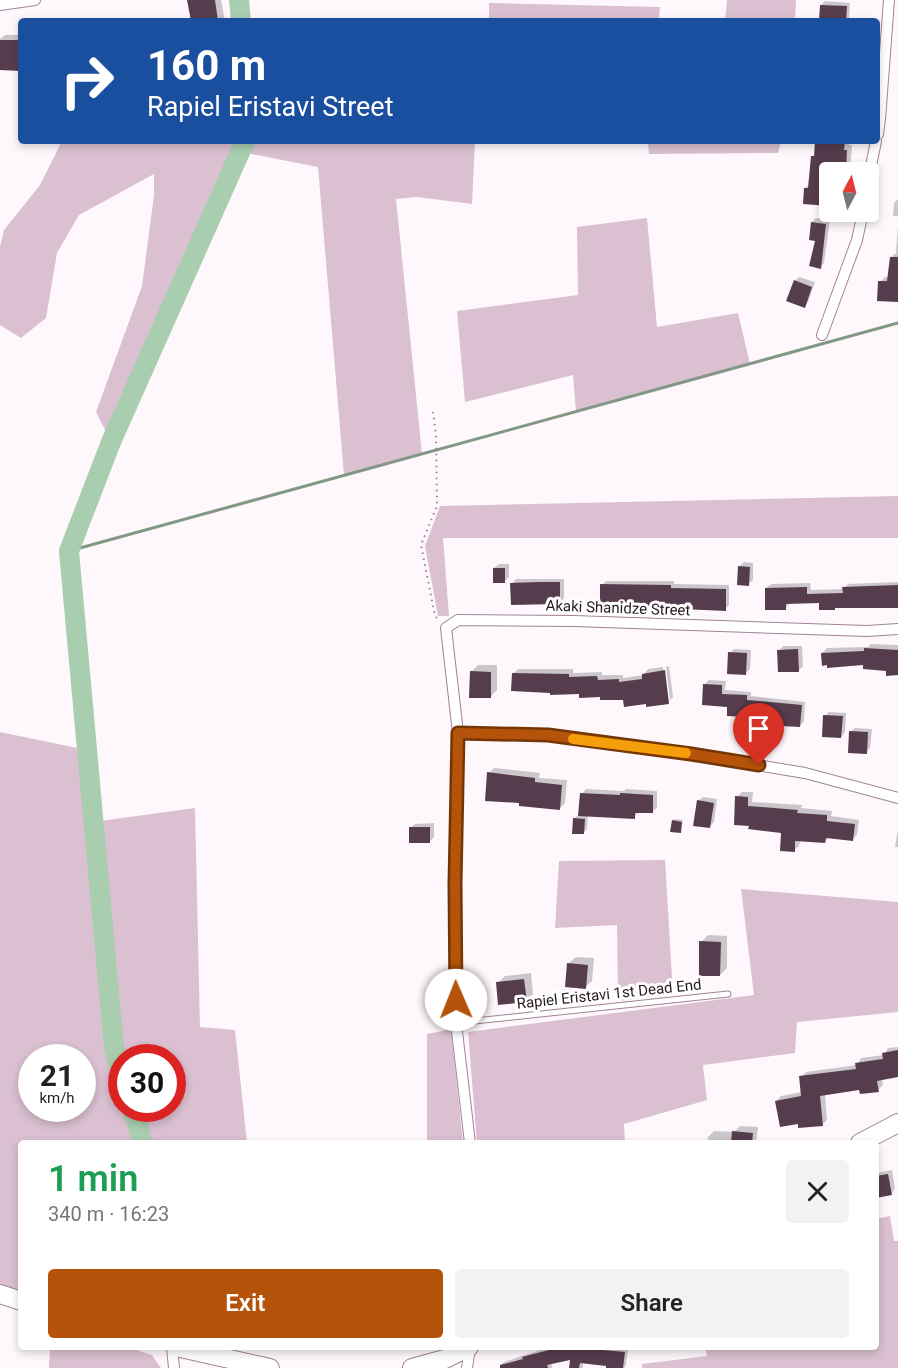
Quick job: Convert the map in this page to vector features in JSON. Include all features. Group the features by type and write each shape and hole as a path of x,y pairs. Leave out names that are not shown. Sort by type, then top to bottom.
{"highway":[{"path":"866,1140 898,1123"},
{"path":"0,1294 18,1300"},
{"path":"188,1350 270,1368"},
{"path":"412,1368 445,1359 464,1350"}],"street":[{"path":"0,5 36,0"},
{"path":"880,88 882,41 889,0"},
{"path":"872,162 875,144"},
{"path":"822,336 857,240 861,222"},
{"name":"Akaki Shanidze Street","path":"446,628 458,620 574,621 867,631 898,628"},
{"path":"446,628 458,733 455,884 456,1023 470,1140"},
{"path":"458,733 548,735 691,754 805,773 898,798"},
{"path":"174,1350 174,1368"},
{"path":"468,1368 470,1350"}],"lane":[{"name":"Rapiel Eristavi 1st Dead End","path":"456,1023 728,994"}],"path":[{"path":"433,412 437,506 422,544 435,616 446,628"}],"shaded area":[{"path":"727,0 796,0 795,18 725,18"},
{"path":"489,3 660,7 659,18 489,18"},
{"path":"60,144 475,144 472,204 417,197 396,199 422,454 344,475 318,167 241,152 111,442 96,412 142,286 154,195 154,174 79,215 57,253 46,318 21,338 0,325 0,247 4,230 40,185"},
{"path":"648,144 780,144 778,153 649,154"},
{"path":"647,218 657,327 738,313 750,364 576,412 573,375 465,402 457,311 578,295 577,227"},
{"path":"898,496 898,538 443,538 449,616 438,616 425,546 440,506"},
{"path":"0,732 87,750 93,822 195,808 200,1027 235,1030 247,1140 18,1140 18,1294 0,1289"},
{"path":"665,860 673,994 618,1001 617,925 555,928 559,861"},
{"path":"741,889 898,902 898,1012 797,1022 795,1053 703,1065 707,1100 624,1124 625,1140 477,1140 468,1032 754,995"},
{"path":"451,1029 463,1140 427,1140 427,1034"},
{"path":"890,1216 894,1241 898,1241 898,1368 642,1368 642,1364 707,1356 706,1350 879,1350 879,1218"},
{"path":"50,1350 137,1350 152,1355 161,1368 49,1368"}],"building":[{"path":"187,0 215,0 218,18 190,18"},
{"path":"820,5 847,6 846,18 819,18"},
{"path":"0,40 18,40 18,71 0,70"},
{"path":"815,144 845,144 844,150 847,150 846,162 819,162 819,205 803,204 804,188 808,188 811,156 814,156"},
{"path":"811,222 826,224 821,269 809,266 815,241 809,240"},
{"path":"890,257 898,257 898,302 877,301 878,281 887,281"},
{"path":"794,280 812,287 805,308 786,301"},
{"path":"738,566 750,567 749,586 737,585"},
{"path":"493,568 505,568 505,583 493,583"},
{"path":"560,582 560,604 511,605 510,583"},
{"path":"600,584 671,585 671,588 726,589 726,611 682,609 682,606 626,607 626,603 600,603"},
{"path":"898,585 898,608 819,610 819,603 786,604 786,610 765,610 765,588 807,587 807,594 843,593 842,587"},
{"path":"864,648 898,650 898,675 886,676 886,671 863,669 863,665 827,668 827,665 822,666 821,653 864,651"},
{"path":"798,649 799,672 778,672 777,650"},
{"path":"728,652 747,653 746,675 727,674"},
{"path":"665,670 669,704 624,707 623,700 600,700 600,697 579,698 579,694 550,695 550,693 511,691 512,673 569,674 569,677 597,676 598,680 619,679 619,682 642,679 642,674"},
{"path":"470,671 491,672 491,698 469,698"},
{"path":"703,684 722,685 722,694 747,695 747,700 802,705 800,727 749,722 750,717 727,716 727,707 702,705"},
{"path":"823,715 843,716 841,738 822,737"},
{"path":"849,731 868,732 867,754 848,753"},
{"path":"487,772 535,778 535,782 562,785 560,810 519,806 519,803 485,801"},
{"path":"580,793 653,795 653,813 635,813 635,819 578,816"},
{"path":"735,796 748,797 748,806 798,810 797,813 827,815 827,821 855,824 853,841 826,838 825,843 795,841 795,852 780,851 781,833 734,825"},
{"path":"697,800 714,803 710,828 693,826"},
{"path":"573,818 585,819 584,834 572,834"},
{"path":"672,820 682,822 681,833 670,832"},
{"path":"409,827 430,827 430,843 409,843"},
{"path":"699,941 721,942 720,976 699,976"},
{"path":"567,963 588,965 586,989 565,987"},
{"path":"524,979 527,1002 498,1005 496,982"},
{"path":"898,1050 898,1077 877,1081 879,1092 860,1094 859,1090 820,1096 823,1126 798,1128 798,1124 780,1127 775,1101 801,1096 799,1076 856,1069 855,1063 883,1059 882,1053"},
{"path":"732,1131 753,1133 752,1140 731,1140"},
{"path":"888,1174 892,1195 879,1197 879,1176"},
{"path":"549,1350 625,1352 623,1368 606,1368 606,1366 580,1363 579,1368 569,1368 570,1360 547,1365 548,1368 500,1368 500,1365 523,1359 522,1357"}],"waterway":[{"path":"239,0 241,18"},
{"path":"114,1044 69,551 111,442 244,144"},
{"path":"69,551 898,323"},
{"path":"136,1122 142,1140"}],"slow traffic":[{"path":"573,739 686,753"}],"route":[{"path":"456,1000 455,884 458,733 548,735 759,765"}]}
